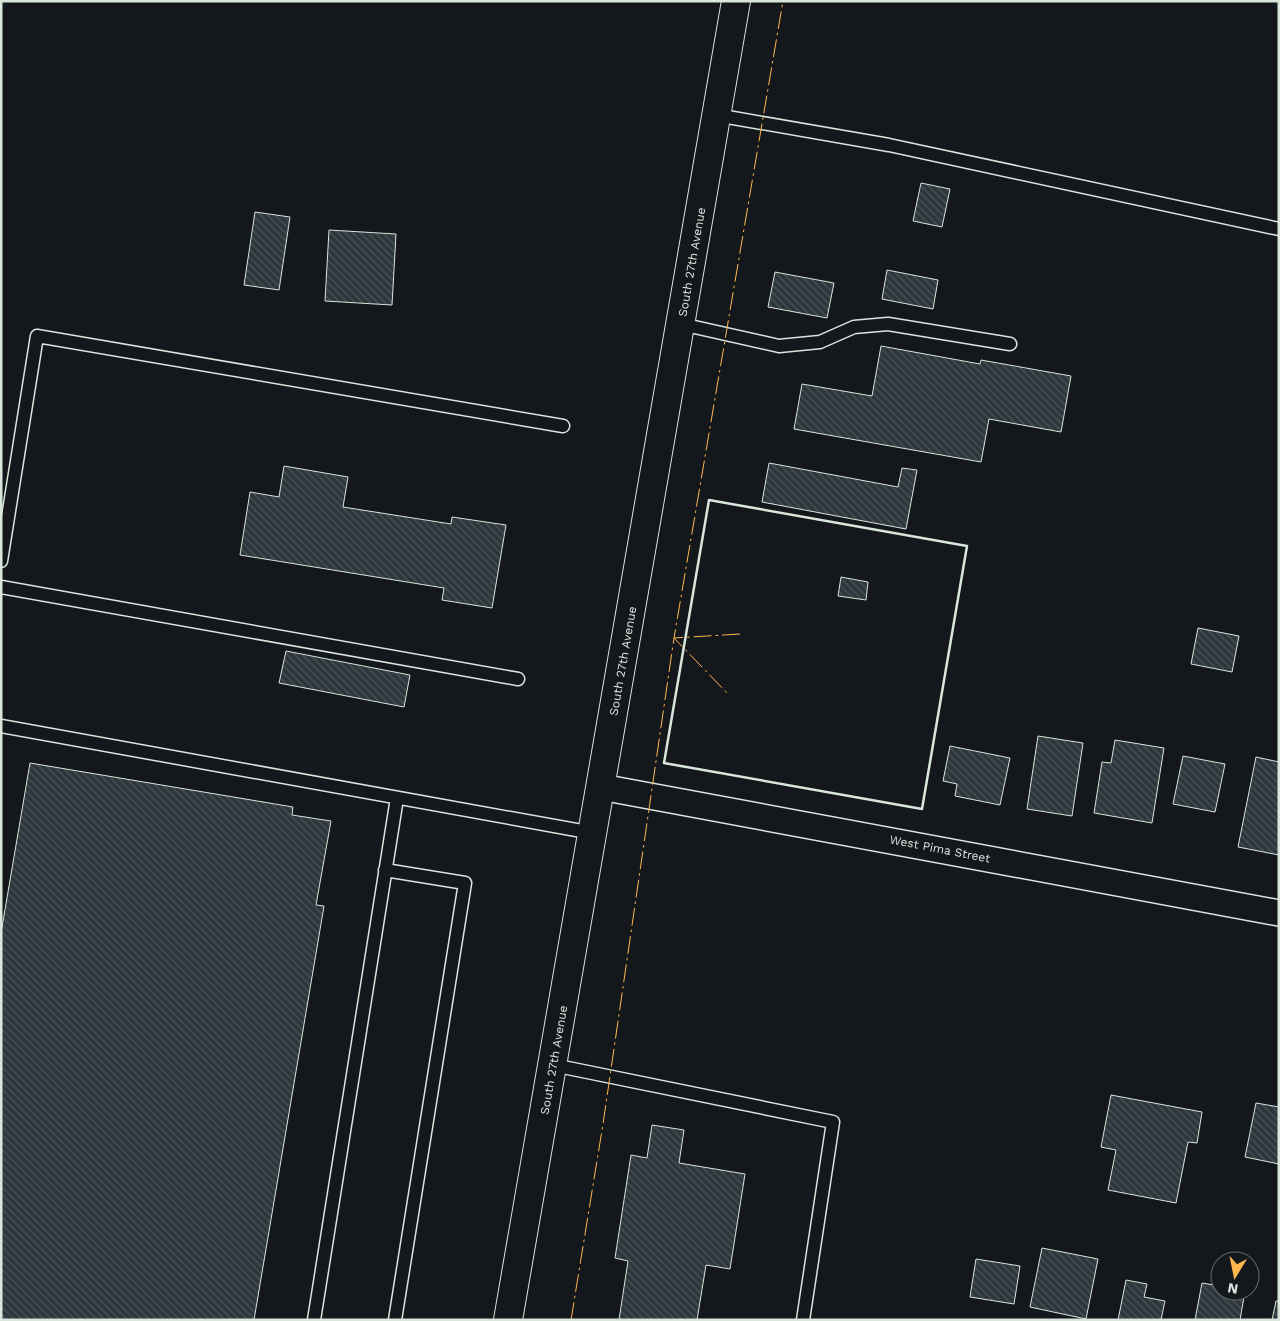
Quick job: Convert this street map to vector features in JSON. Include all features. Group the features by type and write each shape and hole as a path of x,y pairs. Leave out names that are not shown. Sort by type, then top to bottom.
{"main road":[{"name":"South 27th Avenue","path":"508,1320 736,1"}],"street":[{"name":"West Pima Street","path":"601,787 1279,913"}],"lane":[{"path":"716,115 899,147 1279,229"},
{"path":"681,324 778,346 820,342 854,327 888,324 1010,344"},
{"path":"1,561 37,336 563,426"},
{"path":"1,587 518,679"},
{"path":"1,726 593,833"},
{"path":"314,1320 397,798"},
{"path":"385,870 466,883 395,1320"},
{"path":"553,1066 833,1122 803,1320"}],"building":[{"path":"921,183 950,189 942,227 913,221"},
{"path":"255,212 290,217 279,290 244,285"},
{"path":"329,230 396,234 392,305 325,301"},
{"path":"887,270 938,280 933,309 882,299"},
{"path":"775,272 834,283 827,318 768,307"},
{"path":"881,346 980,364 981,360 1071,376 1061,432 989,419 981,462 794,429 802,384 872,396"},
{"path":"769,463 898,487 902,468 917,470 906,529 762,502"},
{"path":"284,466 348,477 343,507 451,524 452,517 506,525 492,608 442,600 444,588 240,555 250,492 279,497"},
{"path":"841,577 868,582 866,600 838,596"},
{"path":"1198,628 1239,636 1232,672 1191,664"},
{"path":"286,651 410,675 404,707 279,683"},
{"path":"1038,736 1083,743 1072,816 1027,809"},
{"path":"1115,740 1164,748 1152,823 1094,813 1102,762 1111,763"},
{"path":"950,746 1010,758 1000,805 955,796 957,784 943,781"},
{"path":"1183,756 1225,764 1215,812 1173,804"},
{"path":"1256,757 1279,762 1279,855 1238,847"},
{"path":"30,763 293,807 292,815 331,821 316,905 324,906 254,1320 1,1320 1,933"},
{"path":"1111,1095 1202,1112 1197,1143 1188,1142 1176,1203 1108,1190 1116,1150 1101,1147"},
{"path":"1256,1103 1279,1107 1279,1164 1245,1157"},
{"path":"652,1125 684,1130 679,1163 745,1174 730,1269 706,1265 697,1320 619,1320 628,1261 615,1258 631,1155 647,1158"},
{"path":"1042,1248 1098,1259 1086,1319 1030,1307"},
{"path":"976,1259 1020,1266 1014,1304 970,1297"},
{"path":"1126,1280 1147,1284 1144,1297 1165,1301 1161,1320 1118,1320"},
{"path":"1202,1283 1210,1284 1210,1301 1243,1301 1240,1320 1195,1320"},
{"path":"1276,1301 1279,1301 1279,1320 1272,1320"}],"wall":[{"path":"709,500 967,546 922,809 664,763 709,500"}],"power":[{"path":"740,634 674,638 783,1"},
{"path":"571,1320 603,1124 674,638 729,695"}]}
